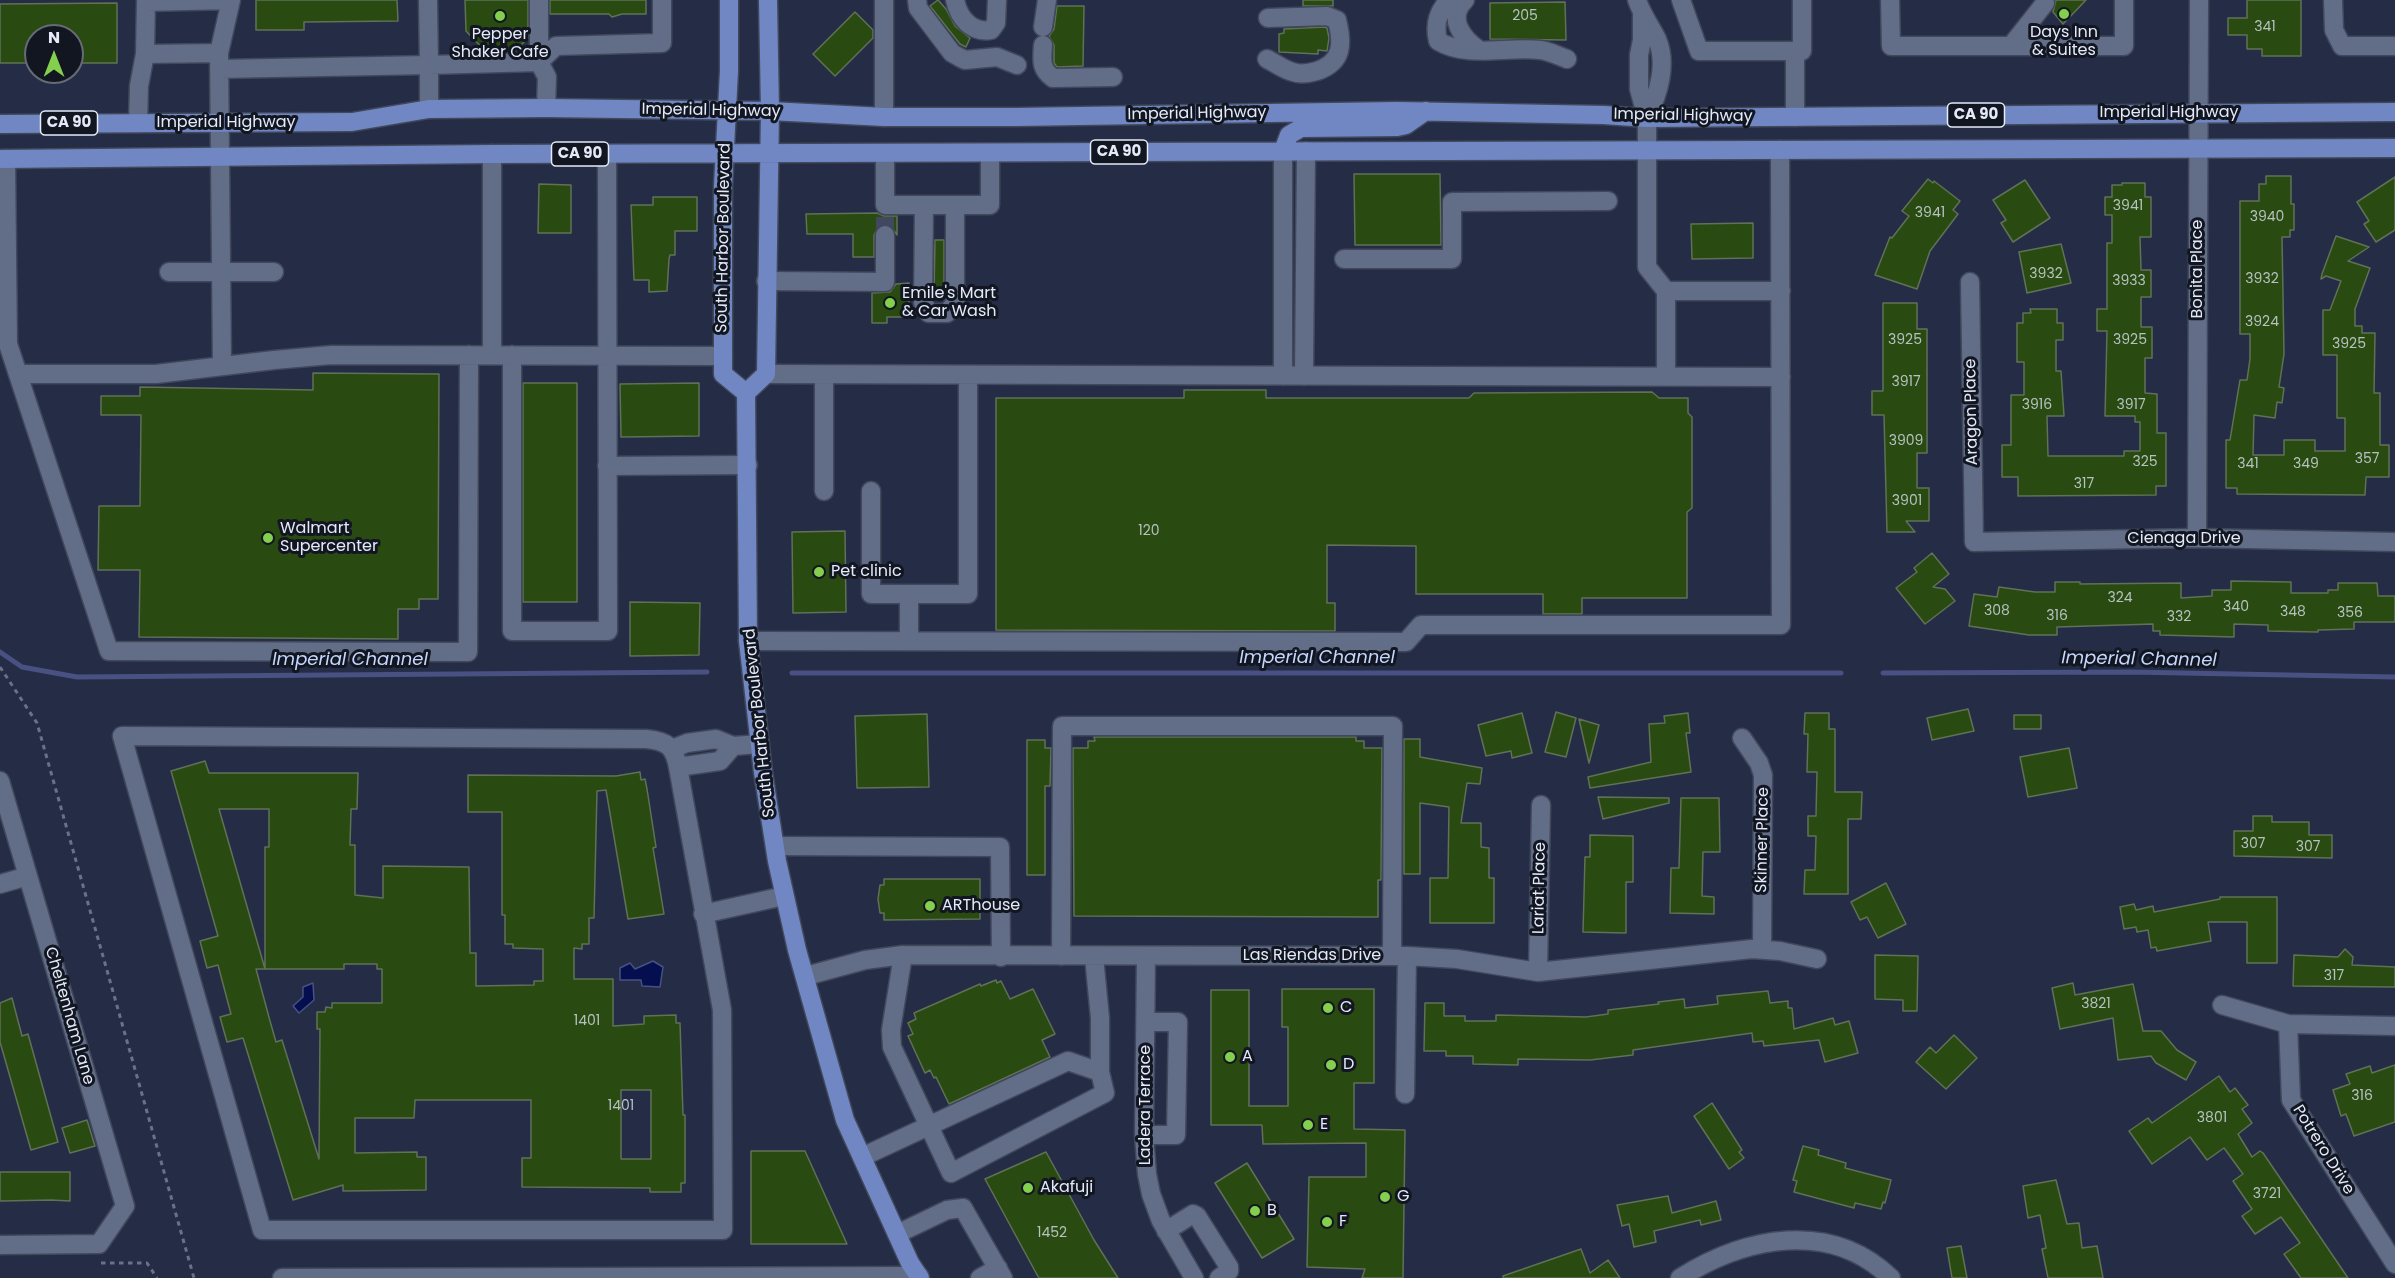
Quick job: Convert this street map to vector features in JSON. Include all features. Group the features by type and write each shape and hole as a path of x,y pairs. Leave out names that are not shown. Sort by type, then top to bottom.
{"main road":[{"name":"South Harbor Boulevard","path":"729,0 724,154 723,374 746,393 748,641 760,744 784,896 845,1120 862,1156"},
{"path":"746,393 766,374 770,111 768,0"},
{"name":"Imperial Highway","path":"0,124 352,122 429,109 546,108 770,111 884,117 1426,111 1647,118 2395,112"},
{"path":"1283,151 1288,135 1301,128 1397,127 1406,125 1426,111"},
{"name":"Imperial Highway","path":"3,159 492,154 2395,148"},
{"path":"862,1156 919,1277"}],"street":[{"path":"138,123 139,86 145,54 146,1 231,0 219,61 222,366"},
{"path":"428,0 429,109"},
{"path":"539,0 539,62 547,77 546,108"},
{"path":"145,54 219,61 429,64 539,62 556,45 662,43 662,0"},
{"path":"884,0 884,117"},
{"path":"917,0 918,8 952,53 965,60 997,57 1017,64"},
{"path":"955,0 957,10 966,22 975,30 983,31 991,30 996,23 997,0"},
{"path":"1047,0 1042,66 1046,74 1053,78 1113,76"},
{"path":"1450,0 1437,18 1436,31 1438,41 1448,47 1465,50 1542,50 1567,59"},
{"path":"1466,0 1458,10 1458,25 1466,41 1479,50"},
{"path":"1681,0 1699,51 1802,51 1802,0"},
{"path":"1890,0 1891,45 2124,46 2124,0"},
{"name":"Bonita Place","path":"2197,538 2199,0"},
{"path":"2333,0 2334,30 2342,46 2395,46"},
{"path":"2011,45 2045,3"},
{"path":"1640,8 1642,40 1639,55 1639,89 1647,118 1647,267 1666,291 1666,376"},
{"path":"1267,59 1293,73 1305,74 1332,65 1337,58 1340,45 1337,20 1328,16 1268,18"},
{"path":"1795,51 1795,117"},
{"path":"748,641 1406,642 1422,625 1781,625 1780,150"},
{"path":"1283,151 1283,376"},
{"path":"1304,376 1306,151"},
{"path":"885,154 885,209 924,205 990,205 990,153"},
{"path":"492,154 492,355"},
{"path":"512,355 512,631 608,631 607,154"},
{"path":"3,159 8,344 109,651 468,652 469,355"},
{"path":"1344,259 1452,259 1452,202 1608,201"},
{"path":"924,205 923,303 929,313 947,314 955,303 955,205"},
{"path":"766,282 885,282 885,235"},
{"path":"169,272 274,272"},
{"name":"Aragon Place","path":"1970,282 1974,542"},
{"path":"1666,291 1781,291"},
{"path":"18,374 156,374 331,355 723,356"},
{"path":"766,374 1781,377"},
{"path":"824,375 824,491"},
{"path":"871,491 871,594 968,594 968,375"},
{"path":"607,466 748,465"},
{"name":"Cienaga Drive","path":"1974,542 2197,538 2395,542"},
{"path":"909,594 909,641"},
{"path":"1061,956 1062,726 1393,726 1405,1094"},
{"path":"122,736 646,739 661,740 672,749 678,767 722,1010 723,1230 262,1230 122,736"},
{"name":"Skinner Place","path":"1742,738 1759,763 1763,775 1762,949"},
{"path":"672,749 687,743 716,739 733,746 760,744"},
{"path":"678,767 720,761 733,746"},
{"name":"Cheltenham Lane","path":"0,781 125,1206 99,1244 0,1245"},
{"name":"Lariat Place","path":"1538,972 1541,805"},
{"path":"775,846 1000,846 1001,957"},
{"path":"0,884 28,876"},
{"path":"703,914 784,896"},
{"name":"Las Riendas Drive","path":"806,976 865,960 903,955 1001,957 1399,956 1456,959 1538,972 1762,949 1817,959"},
{"path":"903,955 891,1030 892,1047 951,1173 1105,1093 1100,1072 1100,1018 1094,957"},
{"name":"Ladera Terrace","path":"1146,957 1144,1135 1151,1194 1166,1231 1194,1278"},
{"path":"2222,1005 2288,1024 2395,1026"},
{"path":"1144,1135 1176,1135 1178,1022 1146,1022"},
{"name":"Potrero Drive","path":"2288,1024 2291,1100 2395,1264"},
{"path":"862,1156 1068,1061 1100,1072"},
{"path":"897,1234 947,1210 963,1208 1000,1273 980,1278"},
{"path":"1166,1231 1193,1214 1197,1216 1229,1268 1229,1271 1219,1278"},
{"path":"1680,1278 1701,1265 1733,1251 1762,1242 1788,1240 1816,1242 1846,1249 1868,1260 1892,1278"},
{"path":"282,1278 919,1277"}],"path":[{"path":"0,667 37,723 195,1278"}],"shaded area":[{"path":"653,961 663,967 660,987 642,986 641,980 620,980 620,968 630,963 635,969"},
{"path":"313,983 314,1000 299,1013 293,1006 303,997 303,987"}],"building":[{"path":"256,0 397,0 398,21 304,22 304,30 256,30"},
{"name":"Pepper Shaker Cafe","path":"465,0 528,0 528,38 515,51 485,51 466,31"},
{"path":"550,0 646,0 646,14 622,14 612,17 609,14 550,14"},
{"path":"938,0 955,26 970,38 966,47 960,44 930,6"},
{"path":"1303,0 1333,0 1333,6 1303,6"},
{"name":"Days Inn & Suites","path":"2056,0 2086,0 2063,24 2053,12"},
{"path":"2247,0 2301,0 2301,56 2262,56 2262,49 2247,49 2247,35 2228,35 2228,18 2247,18"},
{"path":"1565,2 1566,40 1490,39 1490,3"},
{"path":"117,3 117,63 84,63 84,24 24,24 24,63 0,63 0,4"},
{"path":"1057,6 1084,6 1083,66 1057,67 1054,63 1054,45 1049,36 1054,29"},
{"path":"855,12 873,30 873,38 835,76 813,54"},
{"path":"1325,27 1329,38 1327,51 1318,50 1318,54 1279,52 1279,34 1284,33 1284,29"},
{"path":"1354,174 1440,174 1441,245 1355,245"},
{"path":"2266,176 2291,176 2294,230 2290,230 2290,237 2282,237 2284,354 2279,387 2284,388 2282,403 2277,402 2275,418 2254,415 2253,455 2284,455 2284,440 2315,440 2315,451 2345,451 2345,418 2337,418 2337,355 2323,355 2323,310 2330,310 2341,281 2326,276 2321,279 2336,236 2369,247 2348,261 2370,268 2355,309 2355,326 2362,326 2362,333 2375,333 2374,393 2380,393 2380,445 2389,445 2389,477 2366,477 2365,495 2237,494 2237,488 2226,488 2226,440 2230,440 2240,380 2247,380 2250,359 2250,334 2240,334 2240,201 2259,201 2259,184 2266,184"},
{"path":"2395,177 2395,230 2376,242 2364,224 2369,221 2357,202"},
{"path":"1928,179 1960,201 1953,210 1958,214 1930,251 1917,289 1875,275 1890,237 1892,238 1909,216 1902,211"},
{"path":"2025,180 2050,218 2013,242 2001,223 2006,220 1993,200"},
{"path":"2122,183 2145,183 2145,197 2151,197 2151,237 2140,237 2141,270 2151,270 2151,297 2141,297 2141,327 2152,327 2152,358 2145,358 2145,393 2157,394 2157,433 2166,433 2166,486 2156,486 2156,495 2018,496 2018,477 2002,477 2002,445 2011,445 2011,395 2024,395 2024,362 2017,362 2017,323 2023,323 2023,313 2031,313 2030,309 2057,309 2057,323 2063,323 2063,340 2056,340 2056,371 2061,371 2064,416 2047,416 2048,456 2124,456 2124,451 2140,451 2140,422 2135,422 2135,416 2105,416 2107,331 2097,331 2097,309 2107,309 2107,243 2112,243 2112,215 2105,215 2105,197 2112,197 2112,185 2122,185"},
{"path":"539,184 571,185 571,233 538,233"},
{"path":"653,197 697,197 697,231 675,231 675,255 670,255 669,259 667,291 649,292 649,280 634,280 631,205 653,205"},
{"path":"877,213 884,216 897,216 897,235 890,225 879,226 874,235 874,257 853,257 853,234 807,234 806,214"},
{"path":"1753,223 1753,258 1692,259 1691,224"},
{"path":"935,240 944,240 944,292 934,292"},
{"path":"2061,244 2071,283 2027,293 2019,252"},
{"name":"Emile's Mart & Car Wash","path":"909,283 909,317 887,317 887,323 872,323 872,293 890,292 896,284"},
{"path":"1883,303 1917,303 1917,329 1927,329 1927,453 1917,453 1917,488 1929,488 1929,521 1906,521 1915,532 1887,532 1884,415 1872,415 1872,391 1883,391"},
{"name":"Walmart Supercenter","path":"313,373 439,374 438,599 419,599 419,609 398,609 398,639 139,637 140,570 98,570 99,506 140,506 141,415 101,415 101,396 140,396 140,387 313,390"},
{"path":"523,383 577,383 577,602 523,602"},
{"path":"699,383 699,436 621,437 620,384"},
{"path":"1184,390 1266,390 1266,398 1469,398 1474,393 1652,392 1659,398 1688,398 1688,413 1692,417 1692,508 1687,512 1687,598 1582,598 1582,614 1543,614 1543,594 1416,594 1416,546 1327,545 1327,603 1335,603 1335,631 996,630 996,398 1184,398"},
{"name":"Pet clinic","path":"845,531 846,612 793,613 792,532"},
{"path":"1932,553 1949,574 1933,587 1945,589 1955,601 1925,624 1896,588 1917,572 1914,568"},
{"path":"2231,581 2291,582 2291,593 2328,593 2328,590 2338,590 2338,583 2377,583 2378,596 2395,596 2395,622 2354,622 2354,629 2318,630 2318,632 2268,631 2268,625 2234,624 2234,637 2160,635 2160,631 2153,631 2153,624 2057,627 2057,635 2029,635 1969,626 1974,594 1997,597 1999,587 2055,592 2055,582 2080,582 2080,584 2181,583 2181,598 2212,596 2212,590 2231,590"},
{"path":"630,602 700,603 699,655 630,656"},
{"path":"1968,709 1974,731 1932,740 1927,718"},
{"path":"1556,712 1576,718 1566,757 1545,752"},
{"path":"1522,713 1532,753 1512,758 1511,751 1486,756 1478,725"},
{"path":"1688,713 1690,733 1686,733 1691,772 1590,788 1588,777 1651,762 1649,724 1665,723 1664,716"},
{"path":"1805,713 1829,713 1829,729 1835,729 1835,792 1862,792 1861,819 1848,819 1848,894 1804,894 1805,870 1815,870 1816,836 1808,836 1808,816 1816,816 1817,772 1807,772 1808,734 1804,734"},
{"path":"927,714 929,787 857,788 855,716"},
{"path":"2014,715 2041,715 2041,729 2014,729"},
{"path":"1579,719 1599,725 1589,763"},
{"path":"1094,737 1356,737 1356,741 1364,741 1364,748 1382,748 1381,880 1378,880 1378,917 1074,916 1073,748 1088,748 1088,741 1095,741"},
{"path":"1404,739 1420,739 1420,757 1482,768 1480,784 1467,783 1461,823 1481,823 1481,847 1489,848 1489,878 1494,878 1494,923 1430,923 1430,878 1448,878 1449,807 1420,803 1420,874 1404,874"},
{"path":"1027,740 1045,740 1045,748 1051,748 1050,786 1045,786 1045,875 1027,875"},
{"path":"2069,748 2077,788 2028,797 2020,757"},
{"path":"205,761 209,773 358,773 357,809 351,809 350,845 355,845 355,895 383,898 383,866 469,867 470,953 476,953 476,986 534,985 534,981 543,981 543,949 513,948 513,944 505,944 505,915 502,915 502,812 468,812 468,775 616,776 640,772 641,780 645,779 647,789 656,847 653,848 664,914 628,919 606,790 597,791 594,918 589,918 589,944 582,944 582,949 574,948 574,979 613,979 613,1026 644,1024 644,1016 676,1015 676,1023 680,1023 683,1115 685,1115 685,1183 681,1183 681,1192 650,1192 650,1188 522,1187 522,1158 531,1158 531,1100 415,1100 414,1118 355,1118 355,1153 417,1152 417,1157 426,1157 426,1190 343,1191 343,1185 293,1200 243,1038 227,1042 220,1017 231,1014 218,965 207,968 200,941 218,936 171,771","holes":["219,809 269,809 269,847 265,847 265,969","344,964 377,964 377,969 382,969 382,1003 332,1003 332,1008 326,1007 325,1012 317,1012 317,1029 320,1029 319,1159 282,1040 276,1042 256,969 344,969","621,1090 651,1090 651,1159 621,1159"]},
{"path":"1598,797 1669,798 1669,803 1603,819"},
{"path":"1681,798 1719,798 1720,852 1703,852 1702,896 1714,897 1714,914 1670,913 1671,868 1679,868"},
{"path":"2253,816 2272,816 2272,822 2309,822 2309,835 2332,835 2332,858 2234,856 2234,831 2253,831"},
{"path":"1590,835 1633,836 1633,882 1626,882 1626,933 1583,932 1585,857 1590,857"},
{"name":"ARThouse","path":"884,879 980,879 980,919 884,920 884,913 880,913 878,899 880,885 884,885"},
{"path":"1886,883 1906,924 1878,938 1867,917 1860,920 1851,902"},
{"path":"2220,897 2277,897 2277,963 2247,963 2247,922 2208,922 2211,941 2157,951 2156,947 2151,948 2148,930 2137,932 2136,927 2124,929 2120,907 2134,904 2136,910 2153,906 2154,912 2220,899"},
{"path":"2345,949 2353,957 2352,965 2395,967 2395,987 2293,986 2294,955 2338,957"},
{"path":"1875,955 1918,956 1917,1011 1903,1011 1903,1000 1875,999"},
{"path":"996,980 997,983 1001,981 1010,999 1033,989 1055,1034 1042,1040 1050,1057 949,1104 936,1077 934,1078 930,1070 925,1073 908,1036 913,1034 908,1023 916,1019 914,1013 980,984 981,986"},
{"path":"2073,983 2075,995 2133,984 2143,1031 2161,1031 2177,1050 2196,1062 2186,1080 2156,1063 2151,1056 2118,1060 2113,1018 2060,1029 2052,988"},
{"path":"1282,989 1374,989 1374,1083 1354,1083 1354,1129 1405,1130 1403,1278 1362,1278 1365,1269 1307,1267 1309,1177 1366,1177 1366,1143 1263,1144 1262,1125 1211,1125 1211,990 1249,990 1249,1106 1288,1106 1288,1027 1282,1027"},
{"path":"1768,991 1770,1003 1788,1001 1788,1008 1792,1008 1794,1029 1833,1018 1835,1025 1849,1021 1858,1053 1825,1062 1819,1040 1764,1046 1763,1041 1753,1042 1752,1033 1633,1050 1633,1055 1590,1060 1518,1059 1518,1065 1473,1064 1473,1056 1446,1056 1446,1051 1424,1051 1425,1003 1444,1003 1444,1016 1465,1016 1465,1021 1496,1021 1496,1015 1586,1017 1608,1014 1608,1010 1684,999 1685,1008 1718,1004 1717,996"},
{"path":"12,998 22,1036 28,1034 58,1142 31,1150 0,1042 0,1003"},
{"path":"1954,1035 1977,1058 1946,1089 1916,1062 1930,1047 1936,1053"},
{"path":"2395,1065 2395,1122 2354,1136 2346,1114 2341,1116 2333,1090 2350,1084 2346,1074 2370,1066 2372,1073"},
{"path":"2219,1076 2230,1092 2235,1088 2248,1105 2242,1109 2252,1123 2238,1134 2252,1157 2260,1151 2263,1153 2348,1278 2301,1278 2284,1254 2300,1243 2281,1217 2255,1234 2242,1216 2252,1209 2233,1181 2243,1174 2224,1148 2207,1160 2190,1137 2152,1164 2129,1131 2148,1118 2152,1123"},
{"path":"1712,1103 1742,1150 1739,1152 1744,1158 1729,1169 1694,1116"},
{"path":"87,1120 95,1146 70,1153 62,1128"},
{"path":"1803,1146 1819,1150 1818,1155 1846,1163 1845,1168 1891,1180 1885,1203 1883,1202 1881,1209 1855,1203 1854,1208 1794,1192 1797,1181 1793,1180"},
{"path":"751,1151 805,1151 847,1244 751,1244"},
{"path":"1046,1152 1094,1240 1118,1278 1039,1278 985,1179"},
{"name":"B","path":"1247,1163 1294,1239 1262,1258 1215,1183"},
{"path":"0,1172 70,1172 70,1201 0,1201"},
{"path":"2056,1180 2067,1224 2079,1223 2082,1248 2097,1246 2103,1278 2048,1278 2042,1249 2046,1248 2040,1215 2028,1218 2023,1186"},
{"path":"1668,1196 1672,1213 1716,1201 1721,1220 1701,1225 1700,1220 1654,1231 1656,1242 1634,1247 1629,1224 1622,1226 1617,1205"},
{"path":"1961,1246 1967,1278 1952,1278 1947,1248"},
{"path":"1581,1249 1590,1273 1608,1260 1620,1278 1503,1278 1503,1276"}],"waterway":[{"name":"Imperial Channel","path":"0,652 22,667 77,677 707,672"},
{"name":"Imperial Channel","path":"1883,673 2129,672 2395,677"},
{"name":"Imperial Channel","path":"792,673 1841,673"}],"tunnel":[{"path":"885,213 885,235"}],"place":[{"name":"Days Inn & Suites","path":"2064,14"},
{"name":"Pepper Shaker Cafe","path":"500,16"},
{"name":"Emile's Mart & Car Wash","path":"890,303"},
{"name":"Walmart Supercenter","path":"268,538"},
{"name":"Pet clinic","path":"819,572"},
{"name":"ARThouse","path":"930,906"},
{"name":"C","path":"1328,1008"},
{"name":"A","path":"1230,1057"},
{"name":"D","path":"1331,1065"},
{"name":"E","path":"1308,1125"},
{"name":"Akafuji","path":"1028,1188"},
{"name":"G","path":"1385,1197"},
{"name":"B","path":"1255,1211"},
{"name":"F","path":"1327,1222"}]}
